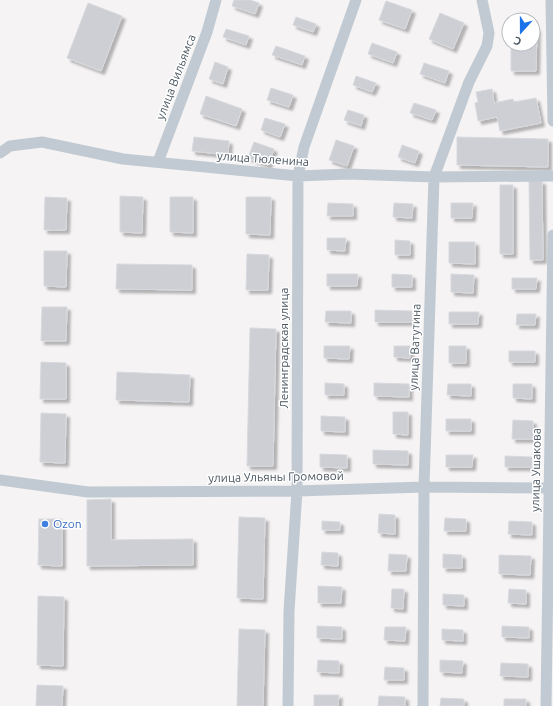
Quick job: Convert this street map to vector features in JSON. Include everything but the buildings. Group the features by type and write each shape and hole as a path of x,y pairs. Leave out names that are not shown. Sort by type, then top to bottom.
{"street":[{"name":"улица Вильямса","path":"158,162 207,32 216,0"},
{"name":"Ленинградская улица","path":"288,706 289,611 297,491 298,176 304,147 356,0"},
{"name":"улица Ватутина","path":"423,706 424,487 434,177 469,82 487,46 489,33 482,0"},
{"path":"551,0 553,121"},
{"name":"улица Тюленина","path":"0,153 10,146 42,142 123,159 298,176 348,174 434,177 553,176"},
{"name":"улица Ушакова","path":"546,706 551,488 553,235"},
{"name":"улица Ульяны Громовой","path":"0,480 88,492 297,491 424,487 551,488"}],"place":[{"name":"Ozon","path":"45,524"}]}
